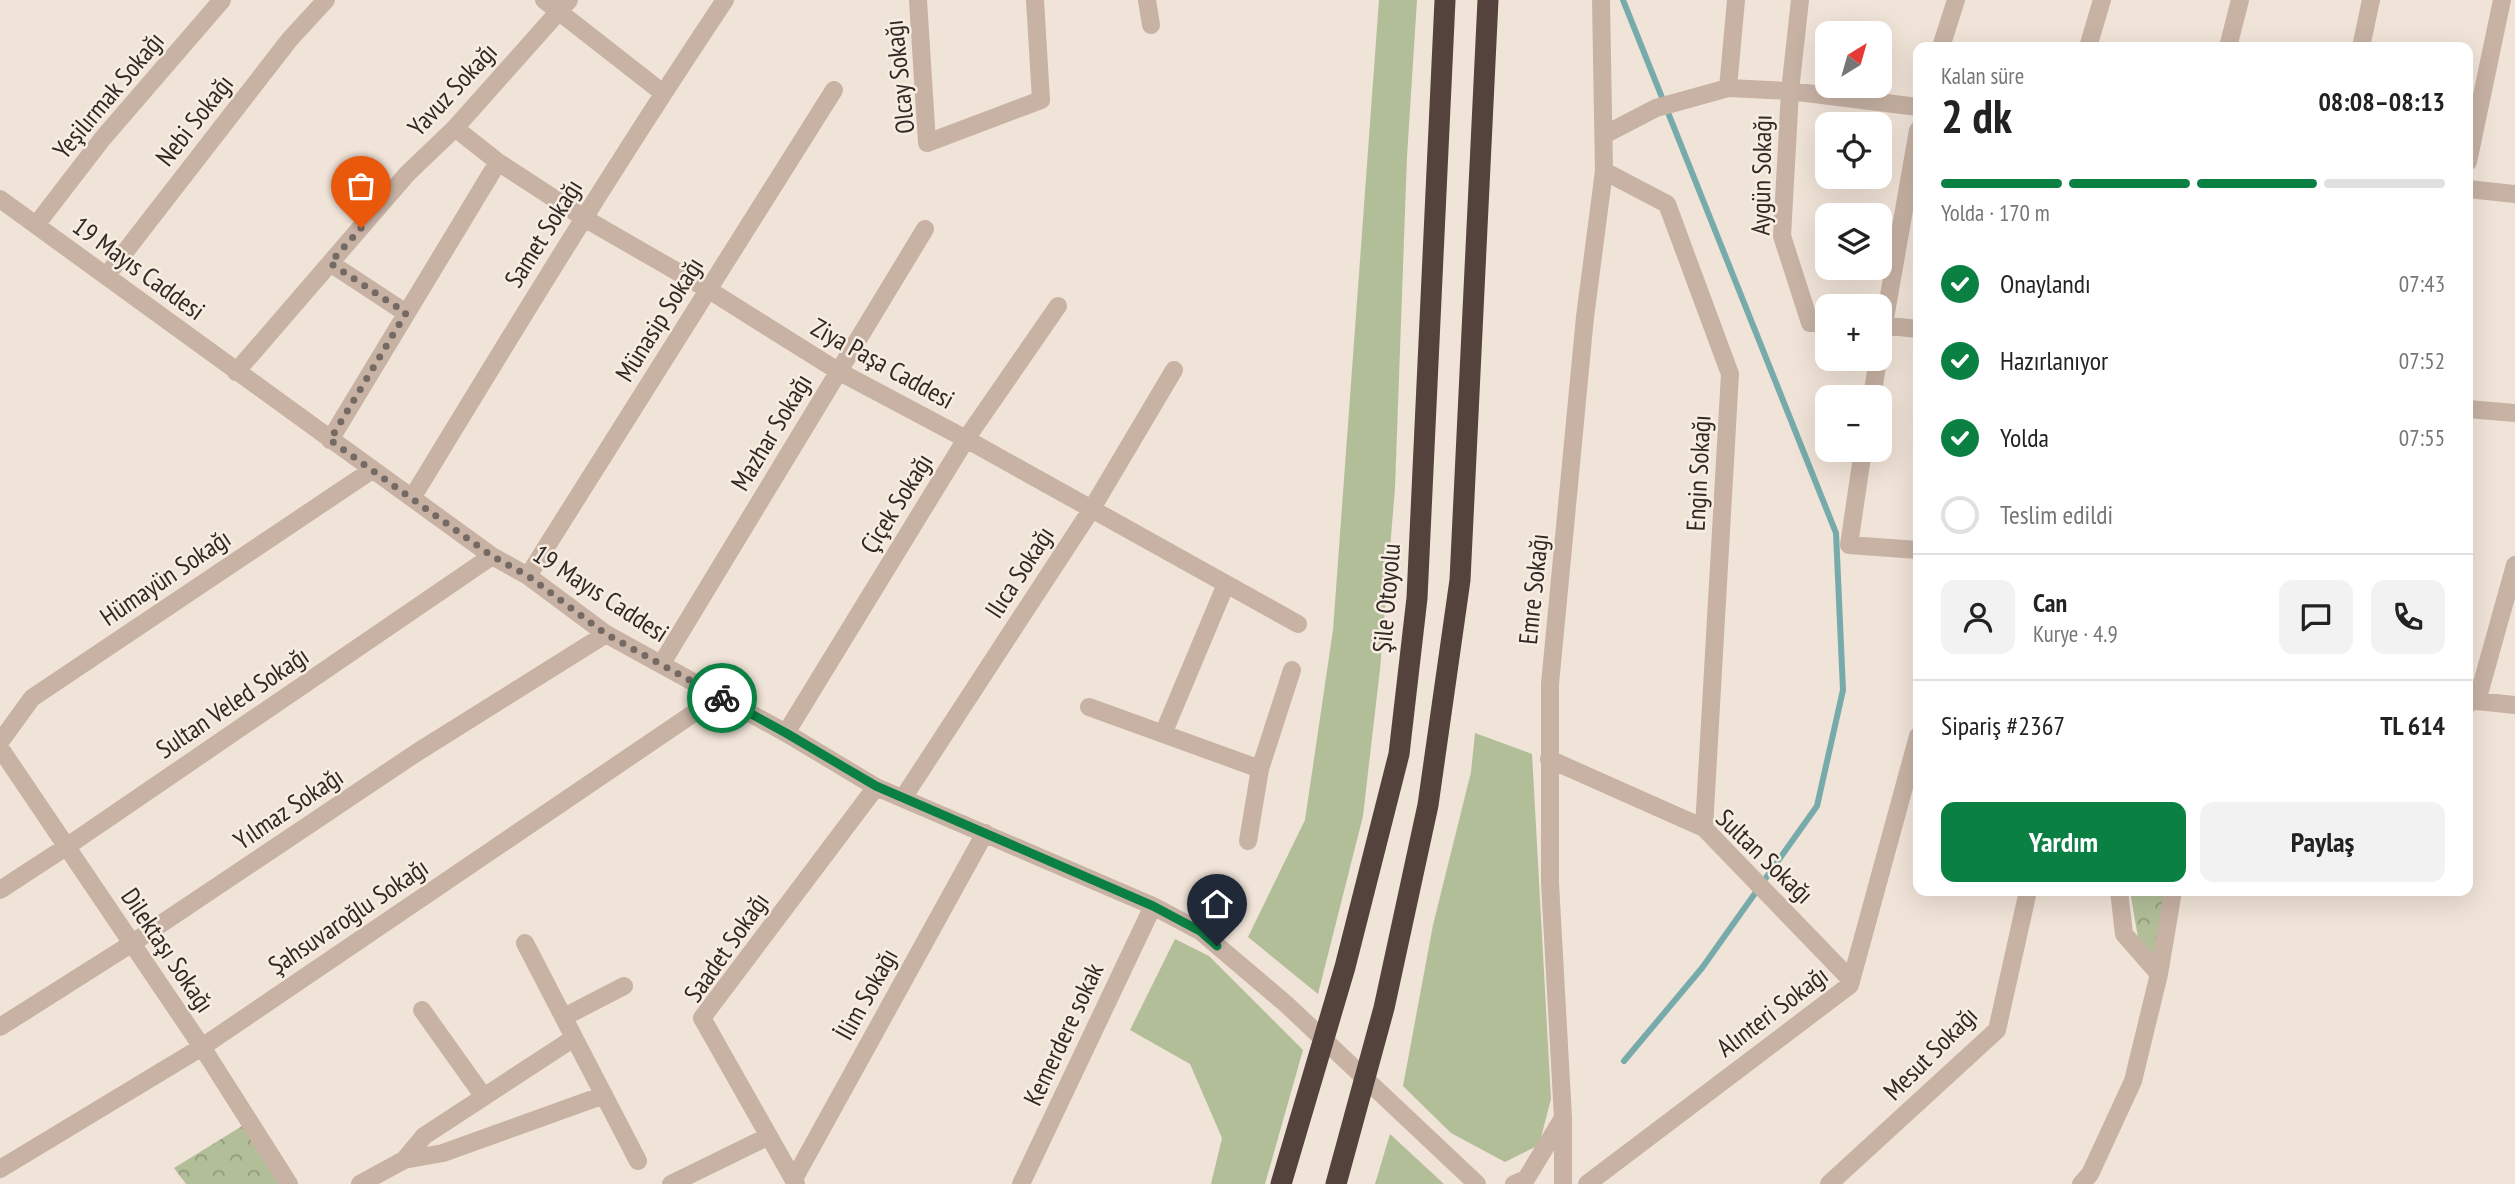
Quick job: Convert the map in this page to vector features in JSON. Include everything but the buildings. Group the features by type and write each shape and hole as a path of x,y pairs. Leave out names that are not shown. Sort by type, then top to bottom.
{"highway":[{"name":"Şile Otoyolu","path":"1281,1184 1345,967 1399,754 1417,598 1445,0"},
{"path":"1336,1184 1384,1008 1429,805 1460,580 1488,10"}],"street":[{"name":"Yeşilırmak Sokağı","path":"36,225 103,138 222,0"},
{"name":"Nebi Sokağı","path":"107,275 290,39 326,0"},
{"path":"544,0 564,6 663,93"},
{"name":"Samet Sokağı","path":"412,498 584,218 725,0"},
{"name":"Olcay Sokağı","path":"918,0 926,143 1041,100 1035,0"},
{"path":"1147,0 1151,26"},
{"path":"1488,10 1497,0"},
{"name":"Emre Sokağı","path":"1563,1184 1563,1118 1550,883 1551,670 1585,317 1604,171 1601,0"},
{"path":"1728,88 1736,0"},
{"path":"1790,91 1800,0"},
{"path":"1943,42 1956,0"},
{"path":"2089,42 2102,0"},
{"path":"2229,42 2240,0"},
{"path":"2362,42 2371,0"},
{"path":"2473,138 2502,0"},
{"name":"Yavuz Sokağı","path":"236,372 407,174 455,128 564,6"},
{"path":"1604,135 1656,108 1728,88 1790,91 1913,106"},
{"name":"Münasip Sokağı","path":"528,576 834,90"},
{"name":"Aygün Sokağı","path":"1790,91 1782,236 1810,323 1815,323"},
{"name":"Ziya Paşa Caddesi","path":"455,128 498,162 584,218 709,290 838,370 1298,624"},
{"path":"1887,294 1913,157"},
{"path":"330,440 498,162"},
{"name":"Engin Sokağı","path":"1604,171 1667,204 1730,374 1704,828"},
{"path":"2473,190 2515,194"},
{"name":"19 Mayıs Caddesi","path":"0,200 107,275 330,440 492,556 528,576 606,634 662,663 876,786 1153,906 1200,931 1286,1004 1478,1184"},
{"name":"Mazhar Sokağı","path":"662,663 925,229"},
{"path":"330,263 406,313"},
{"name":"Çiçek Sokağı","path":"786,733 966,439 1058,306"},
{"path":"1892,326 1913,329"},
{"name":"Ilıca Sokağı","path":"903,798 1091,510 1174,370"},
{"path":"2473,410 2515,414"},
{"path":"1861,462 1849,545 1913,550"},
{"name":"Hümayün Sokağı","path":"0,742 32,698 372,470"},
{"name":"Sultan Veled Sokağı","path":"0,890 492,556"},
{"path":"2473,699 2515,565"},
{"path":"1163,734 1226,584"},
{"name":"Yılmaz Sokağı","path":"0,1027 131,944 416,753 606,634"},
{"path":"1248,841 1260,769 1292,670"},
{"name":"Şahsuvaroğlu Sokağı","path":"0,1169 202,1047 719,696"},
{"path":"2473,702 2515,705"},
{"path":"1088,708 1260,769"},
{"name":"Dilektaşı Sokağı","path":"0,748 202,1047 289,1184"},
{"name":"Alınteri Sokağı","path":"1587,1184 1850,985 1913,754"},
{"name":"Sultan Sokağı","path":"1549,759 1704,828 1851,980"},
{"name":"Saadet Sokağı","path":"795,1182 702,1018 876,786"},
{"name":"İlim Sokağı","path":"795,1182 985,833"},
{"name":"Mesut Sokağı","path":"1829,1184 1997,1030 2027,896"},
{"path":"2120,896 2124,934 2159,974"},
{"path":"2081,1184 2090,1174 2133,1081 2159,974 2171,896"},
{"name":"Kemerdere sokak","path":"1021,1184 1153,906"},
{"path":"525,943 638,1161"},
{"path":"564,1017 624,986"},
{"path":"422,1010 484,1097"},
{"path":"404,1160 424,1136 575,1038"},
{"path":"360,1184 404,1160 443,1153 604,1095"},
{"path":"1514,1184 1526,1179 1563,1118"},
{"path":"671,1184 769,1136"}],"green space":[{"path":"1379,0 1417,0 1407,156 1395,488 1380,669 1363,816 1318,994 1248,937 1305,820 1333,630"},
{"path":"1475,733 1532,754 1551,1099 1539,1145 1505,1162 1451,1133 1403,1086 1433,925 1471,772"},
{"path":"2131,896 2167,896 2156,955 2141,955"},
{"path":"1175,939 1209,956 1303,1050 1265,1184 1211,1184 1222,1138 1190,1064 1130,1030"},
{"path":"247,1123 288,1184 186,1184 174,1168"},
{"path":"1390,1134 1444,1184 1375,1184"}],"waterway":[{"path":"1623,0 1836,533 1843,690 1817,806 1702,968 1624,1061"}],"way so far":[{"path":"361,228 330,263 406,313 330,440 492,556 528,576 606,634 722,698"}],"route":[{"path":"722,698 876,786 1153,906 1200,931 1217,946"}]}
